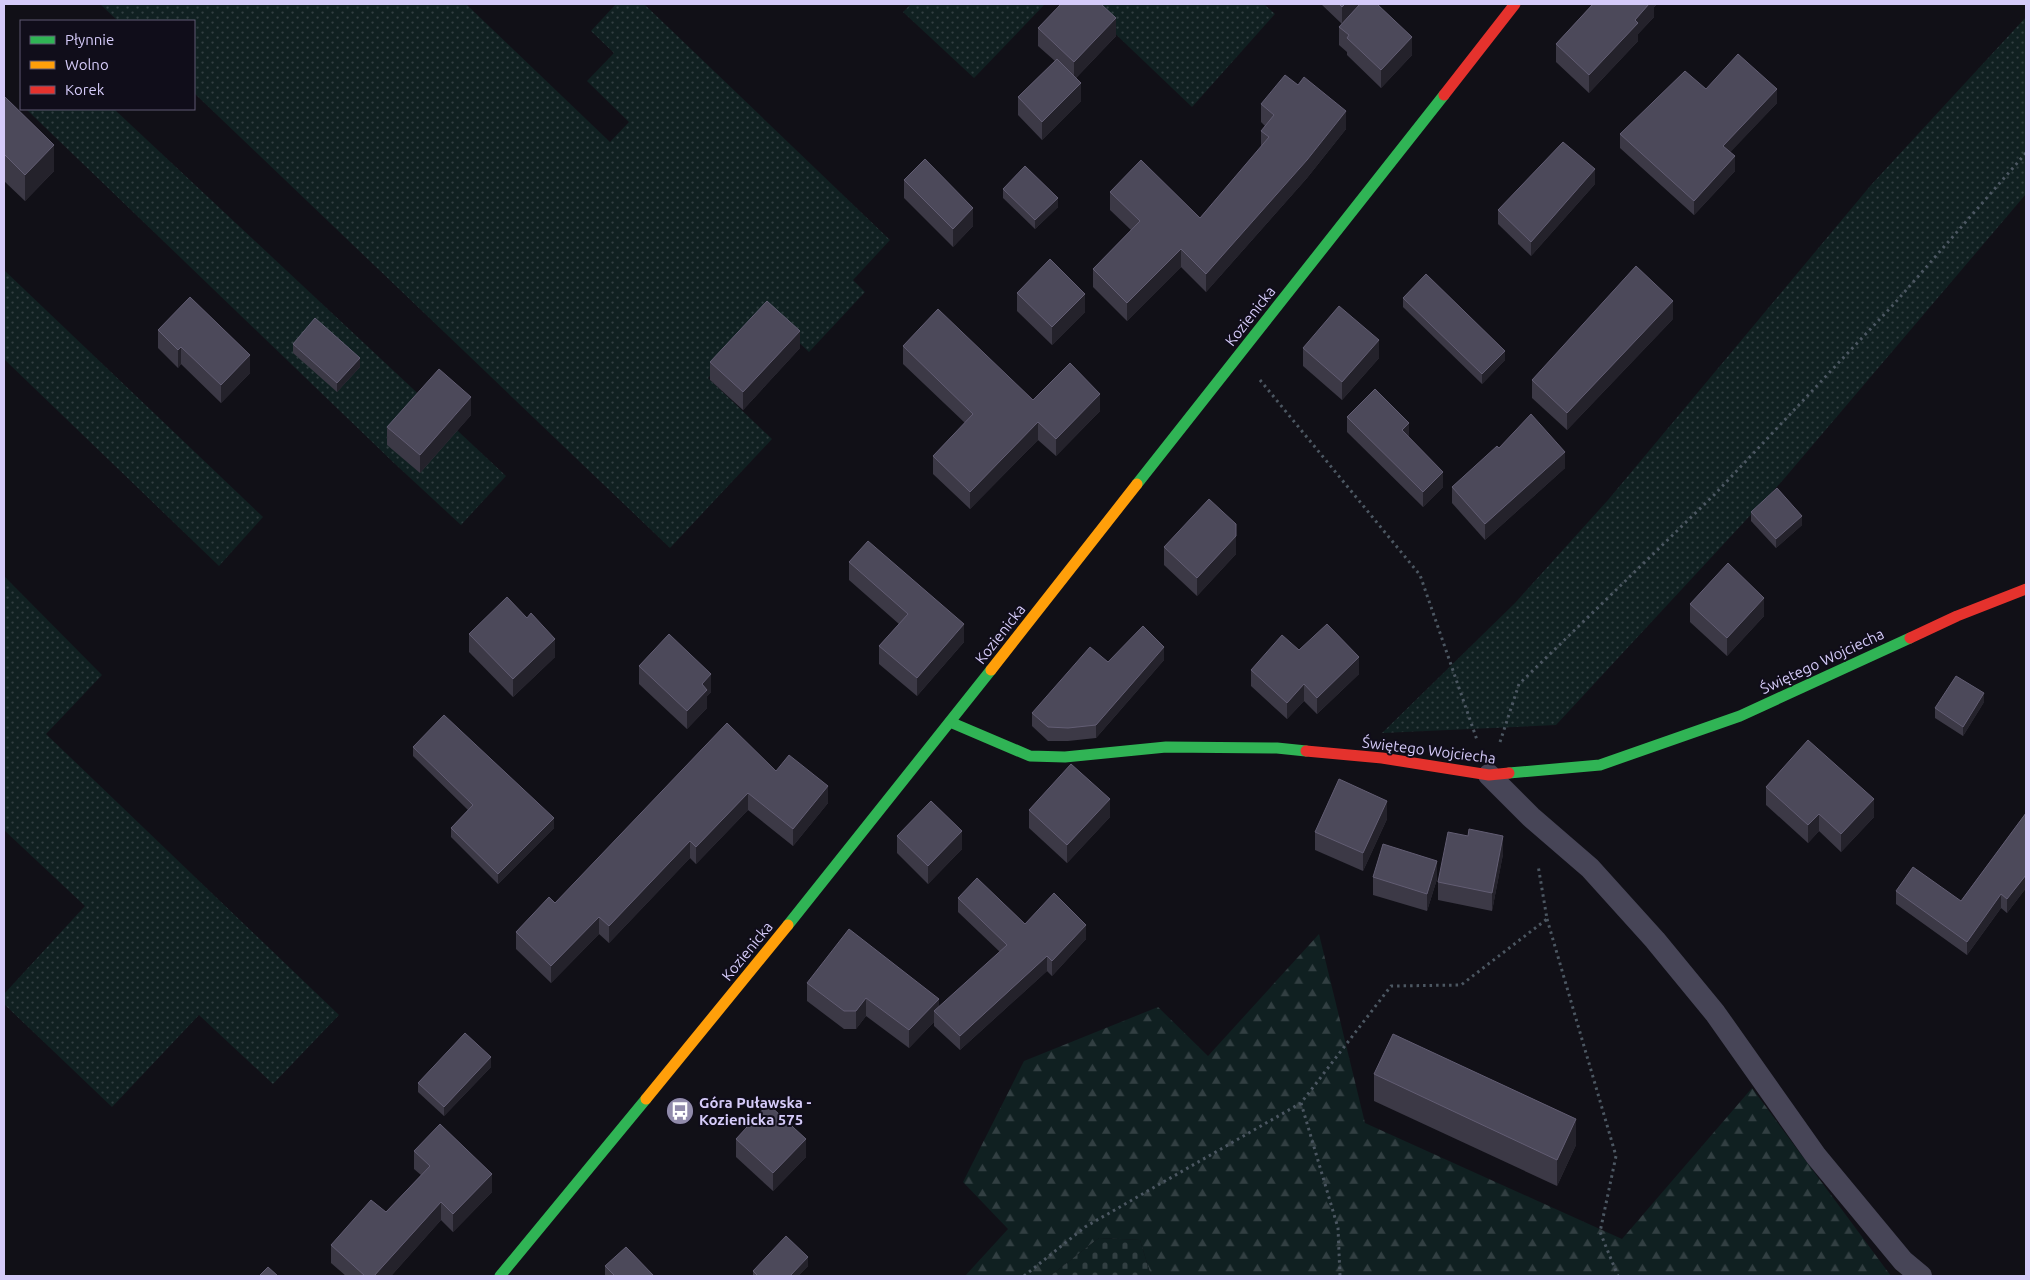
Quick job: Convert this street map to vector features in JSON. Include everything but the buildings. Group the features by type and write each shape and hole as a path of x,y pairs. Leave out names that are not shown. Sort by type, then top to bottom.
{"main road":[{"name":"Kozienicka","path":"500,1276 740,984 950,722 1515,4"},
{"name":"Świętego Wojciecha","path":"950,722 1030,756 1065,757 1166,746 1277,748 1382,758 1489,775 1600,765 1740,716 1957,616 2026,589"}],"lane":[{"path":"1489,775 1531,817 1590,868 1655,940 1715,1013 1816,1156 1904,1261 1921,1276"}],"path":[{"path":"1489,775 1519,684 1714,495 1894,304 2026,152"},
{"path":"1238,355 1420,575 1489,775"},
{"path":"1538,863 1547,919 1616,1156 1600,1232 1618,1276"},
{"path":"1024,1276 1085,1227 1301,1104 1391,986 1461,985 1547,919"},
{"path":"1301,1104 1338,1228 1340,1276"}],"green space":[{"path":"100,4 466,4 610,142 629,122 587,81 614,53 591,31 616,4 644,4 890,240 853,280 865,292 809,352 769,314 708,378 772,439 670,548 195,94 195,20 117,20"},
{"path":"911,4 1045,4 974,78 903,12"},
{"path":"1084,4 1264,4 1275,14 1192,107"},
{"path":"2026,17 2026,194 1783,480 1556,725 1382,733 1515,603 1608,500 1871,185"},
{"path":"27,110 115,110 506,476 461,525"},
{"path":"4,270 263,517 219,566 4,359"},
{"path":"4,576 102,675 46,734 339,1015 273,1084 199,1015 112,1107 4,1004 4,994 85,906 4,830"},
{"path":"1319,934 1365,1123 1622,1239 1752,1088 1891,1276 1151,1276 1140,1240 1099,1238 1050,1276 965,1276 1008,1229 963,1182 1024,1061 1158,1007 1208,1056"},
{"path":"1099,1238 1140,1240 1151,1276 1050,1276"}],"traffic: fast":[{"path":"1137,484 1444,95"},
{"path":"1509,773 1600,765 1740,716 1910,638"},
{"path":"788,925 991,670"},
{"path":"950,722 1030,756 1065,757 1166,747 1277,748 1306,751"},
{"path":"500,1276 646,1099"}],"traffic: slow":[{"path":"991,670 1137,484"},
{"path":"646,1099 788,925"}],"traffic: jam":[{"path":"1444,95 1515,4"},
{"path":"1910,638 1957,616 2026,589"},
{"path":"1306,751 1382,758 1489,775 1509,773"}],"place":[{"name":"Góra Puławska - Kozienicka 575","path":"680,1111"}]}
